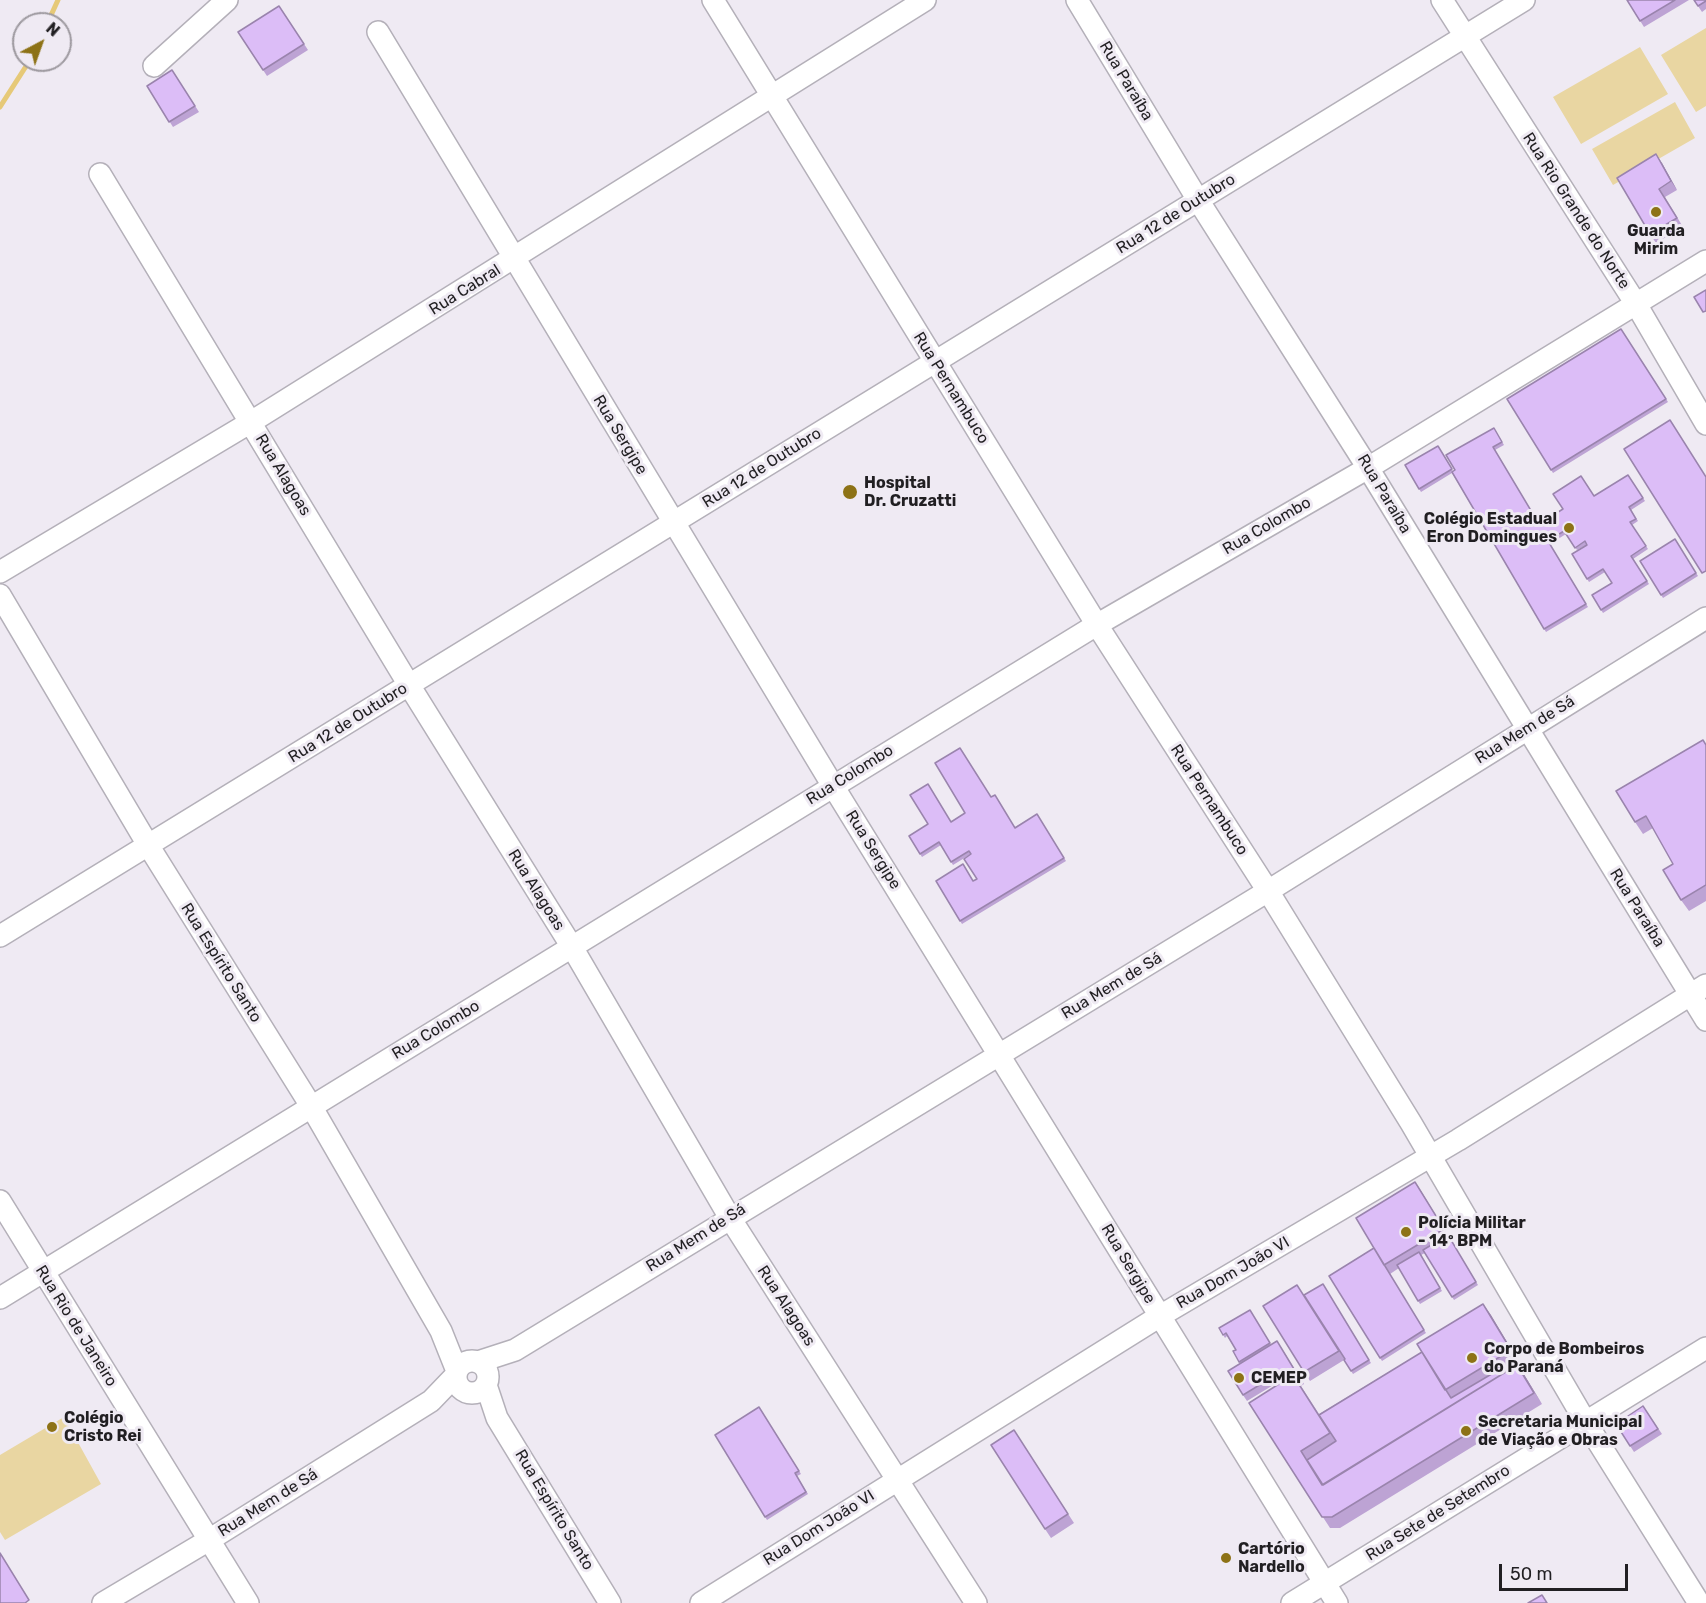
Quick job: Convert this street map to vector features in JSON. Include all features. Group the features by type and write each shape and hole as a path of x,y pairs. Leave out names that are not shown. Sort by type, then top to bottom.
{"street":[{"path":"154,66 227,0"},
{"name":"Rua Pernambuco","path":"713,0 1097,625 1268,891 1410,1123 1585,1421 1699,1603"},
{"name":"Rua Cabral","path":"0,572 251,422 925,0"},
{"name":"Rua Paraíba","path":"1077,0 1198,200 1368,468 1527,729 1698,990 1706,1020"},
{"name":"Rua Rio Grande do Norte","path":"1442,0 1636,304 1706,424"},
{"name":"Rua 12 de Outubro","path":"0,936 1524,0"},
{"name":"Rua Sergipe","path":"378,32 833,786 1336,1603"},
{"name":"Rua Alagoas","path":"100,174 409,685 572,947 730,1218 976,1603"},
{"name":"Rua Colombo","path":"0,1299 1097,625 1368,468 1706,261"},
{"name":"Rua Espírito Santo","path":"0,595 148,845 311,1106 441,1331 610,1603"},
{"name":"Rua Mem de Sá","path":"103,1603 1268,891 1706,618"},
{"name":"Rua Dom João VI","path":"701,1603 1160,1316 1478,1128 1698,990"},
{"name":"Rua Rio de Janeiro","path":"0,1201 248,1603"},
{"name":"Rua Sete de Setembro","path":"1292,1603 1706,1348"}],"shaded area":[{"path":"1706,28 1706,106 1696,112 1661,55"},
{"path":"1640,47 1668,94 1581,144 1553,97"},
{"path":"1675,102 1695,138 1613,185 1592,149"},
{"path":"64,1417 101,1484 5,1540 0,1532 0,1455"}],"building":[{"path":"1627,0 1675,0 1640,21"},
{"path":"1694,0 1706,0 1706,1 1698,6"},
{"path":"279,6 304,44 263,70 238,32"},
{"path":"172,70 195,106 169,122 147,86"},
{"name":"Guarda Mirim","path":"1656,154 1671,181 1659,189 1677,218 1650,234 1617,178"},
{"path":"1706,290 1706,311 1703,312 1694,297"},
{"path":"1621,329 1666,399 1551,470 1507,399"},
{"path":"1670,420 1706,477 1706,571 1702,573 1624,449"},
{"path":"1494,428 1502,442 1493,447 1539,524 1563,509 1553,494 1581,476 1594,496 1628,475 1643,498 1629,507 1636,519 1630,522 1646,546 1631,556 1647,581 1601,610 1592,595 1612,583 1603,569 1587,579 1572,554 1587,545 1585,541 1575,548 1564,531 1548,541 1586,604 1544,629 1452,472 1455,470 1446,455"},
{"path":"1438,446 1452,469 1419,489 1405,465"},
{"path":"1675,539 1696,573 1661,595 1640,561"},
{"path":"1703,740 1706,745 1706,885 1681,900 1663,870 1673,864 1646,816 1635,822 1616,791"},
{"path":"960,748 991,797 995,795 1015,828 1037,814 1064,858 960,921 936,881 963,864 973,881 977,879 964,859 971,854 969,851 951,862 939,842 920,854 909,836 928,824 910,795 928,784 951,822 965,813 935,763"},
{"name":"Polícia Militar - 14º BPM","path":"1415,1182 1444,1229 1384,1265 1356,1218"},
{"path":"1448,1235 1476,1282 1452,1297 1423,1250"},
{"path":"1374,1248 1424,1330 1380,1358 1329,1276"},
{"path":"1419,1252 1440,1288 1418,1301 1397,1265"},
{"path":"1323,1284 1369,1360 1351,1371 1304,1295"},
{"path":"1297,1285 1339,1351 1304,1372 1263,1306"},
{"name":"Corpo de Bombeiros do Paraná","path":"1483,1304 1511,1350 1445,1390 1417,1344"},
{"path":"1250,1310 1270,1343 1239,1362 1233,1351 1236,1350 1226,1333 1223,1335 1219,1328"},
{"path":"1277,1341 1300,1379 1297,1381 1293,1375 1281,1383 1276,1375 1243,1395 1228,1371"},
{"path":"1422,1352 1451,1398 1517,1359 1523,1373 1517,1365 1323,1485 1307,1460 1336,1441 1319,1415"},
{"path":"1517,1365 1534,1393 1332,1517 1322,1517 1249,1403 1293,1375 1330,1433 1301,1451 1322,1485"},
{"path":"1643,1406 1658,1429 1630,1446 1616,1424"},
{"path":"759,1407 799,1471 795,1473 806,1492 765,1517 715,1435"},
{"path":"1014,1430 1068,1514 1045,1529 991,1445"},
{"path":"0,1553 29,1600 25,1603 0,1603"},
{"path":"1542,1595 1547,1603 1528,1603"}],"waterway":[{"path":"52,12 58,0"},
{"path":"0,107 22,72"}],"place":[{"name":"Guarda Mirim","path":"1656,212"},
{"name":"Hospital Dr. Cruzatti","path":"850,492"},
{"name":"Colégio Estadual Eron Domingues","path":"1569,528"},
{"name":"Polícia Militar - 14º BPM","path":"1406,1232"},
{"name":"Corpo de Bombeiros do Paraná","path":"1472,1358"},
{"name":"CEMEP","path":"1239,1378"},
{"name":"Colégio Cristo Rei","path":"52,1427"},
{"name":"Secretaria Municipal de Viação e Obras","path":"1466,1431"},
{"name":"Cartório Nardello","path":"1226,1558"}]}
